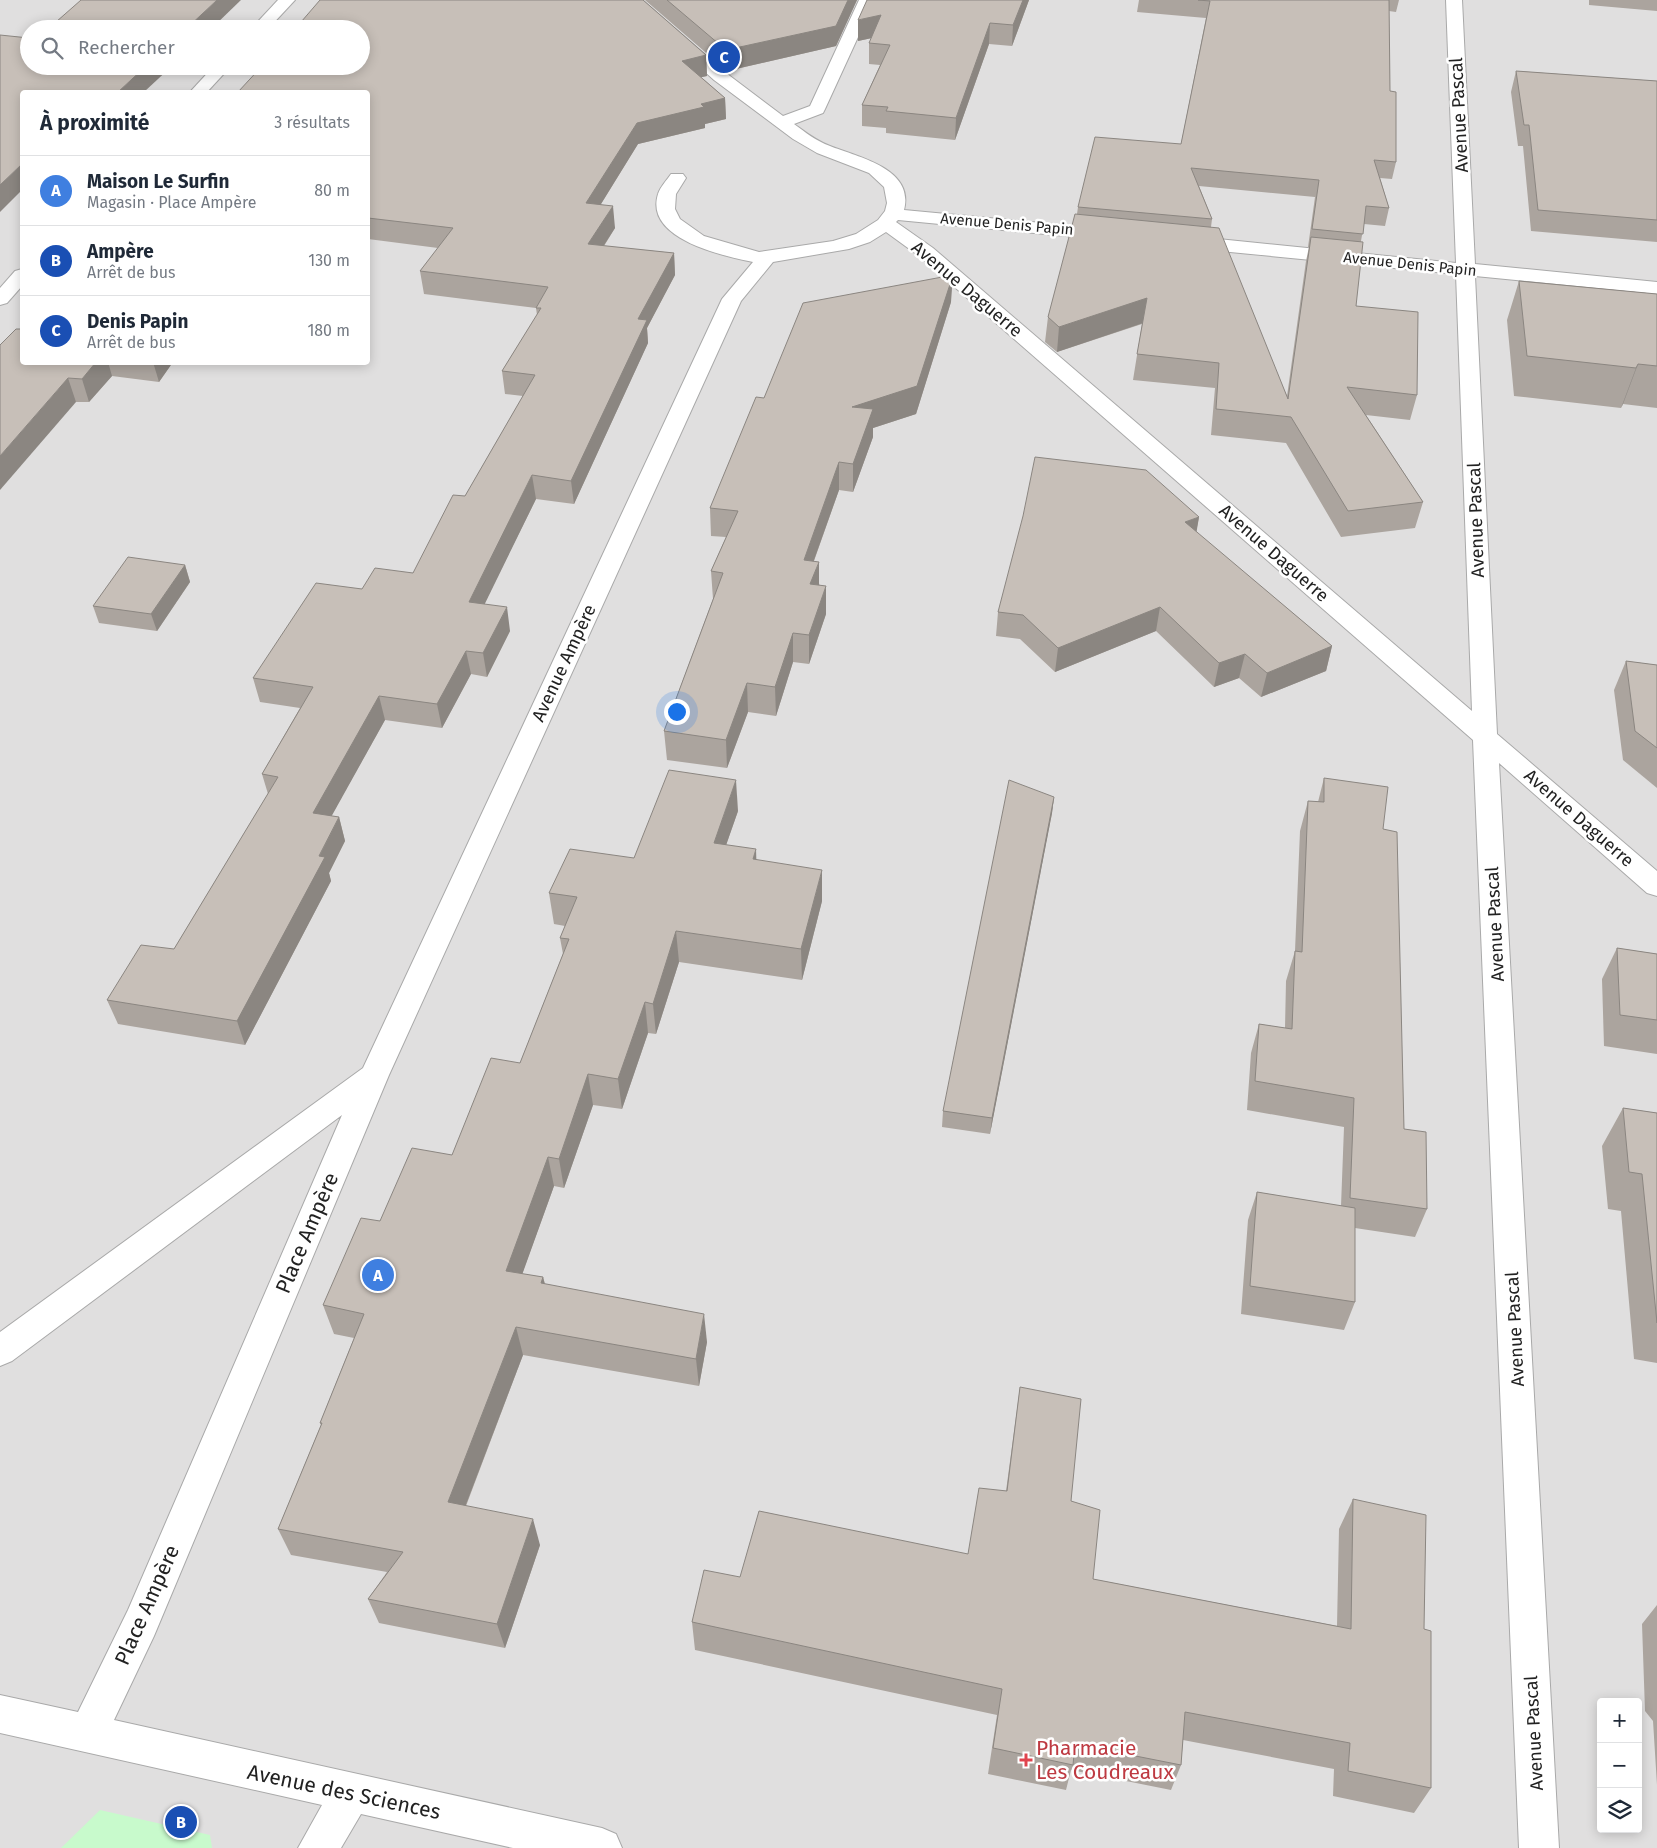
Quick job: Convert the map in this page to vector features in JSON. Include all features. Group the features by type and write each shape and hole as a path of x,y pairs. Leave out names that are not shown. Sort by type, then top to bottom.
{"street":[{"path":"268,20 287,0"},
{"path":"633,0 719,75 781,123 813,145 858,160 880,172 892,188 896,204 890,219 863,238 832,248 766,259 729,252 699,242 678,228 667,212 667,195 677,178"},
{"path":"781,123 816,110 867,0"},
{"name":"Avenue Pascal","path":"1454,0 1485,736 1540,1848"},
{"path":"200,90 214,75"},
{"name":"Avenue Denis Papin","path":"890,219 1121,235"},
{"name":"Avenue Daguerre","path":"890,219 1657,886"},
{"name":"Avenue Denis Papin","path":"1170,240 1657,288"},
{"name":"Avenue Ampère","path":"374,1075 732,299 766,259"},
{"path":"0,298 20,277"},
{"path":"0,1351 374,1075"},
{"name":"Place Ampère","path":"87,1735 141,1623 374,1075"},
{"path":"0,1714 87,1735"},
{"name":"Avenue des Sciences","path":"87,1735 602,1848"},
{"path":"318,1848 352,1793"}],"shaded area":[{"path":"0,0 1657,0 1657,1848 0,1848"}],"green space":[{"path":"100,1810 210,1835 212,1848 61,1848"}],"building":[{"path":"81,0 217,0 196,20 58,20"},
{"path":"320,0 643,0 706,55 682,61 725,98 701,104 704,107 637,123 586,203 613,206 588,244 674,253 638,319 647,320 571,481 532,475 469,602 507,607 483,653 466,651 437,704 379,696 313,813 339,817 319,856 325,857 237,1021 107,1000 141,945 174,949 278,777 262,774 313,687 253,678 316,583 362,589 375,568 413,573 453,495 465,496 535,375 502,371 541,308 536,308 548,287 420,271 453,228 370,218 370,90 240,90 254,75 370,75 370,20 303,20"},
{"path":"667,0 848,0 836,26 726,50"},
{"path":"867,0 1023,0 1013,25 990,23 956,118 886,111 888,107 862,105 890,45 869,43 881,15 858,20"},
{"path":"1198,0 1389,0 1390,91 1396,92 1396,162 1374,160 1389,208 1366,206 1363,234 1312,229 1319,180 1191,168 1212,219 1078,207 1095,137 1181,144 1210,1"},
{"path":"0,35 20,37 20,75 136,75 120,90 20,90 20,166 0,185"},
{"path":"1516,71 1657,81 1657,220 1538,210 1529,125 1524,125"},
{"path":"1075,214 1219,228 1288,399 1311,237 1363,242 1356,306 1418,312 1417,395 1347,387 1423,502 1348,511 1291,417 1216,409 1219,363 1137,354 1147,298 1059,327 1048,317"},
{"path":"953,275 917,386 852,407 873,409 853,464 839,462 804,560 819,562 810,584 826,586 809,635 793,633 775,687 747,683 726,740 664,731 723,573 711,571 738,511 710,508 756,397 764,398 803,303"},
{"path":"1519,281 1657,294 1657,366 1638,364 1636,368 1527,356"},
{"path":"16,329 20,329 20,365 94,365 82,379 68,378 0,456 0,345"},
{"path":"1035,457 1146,470 1199,517 1185,522 1332,646 1267,673 1245,654 1219,663 1160,607 1058,648 1023,615 998,612 1023,516"},
{"path":"128,557 185,565 151,614 93,606"},
{"path":"1626,661 1657,665 1657,748 1635,731"},
{"path":"669,770 736,780 714,843 756,849 753,859 822,870 801,949 676,931 653,1004 645,1002 618,1079 588,1074 559,1159 548,1157 506,1271 543,1277 541,1283 704,1314 696,1359 516,1327 448,1502 533,1519 497,1624 368,1599 403,1552 278,1529 364,1314 323,1305 361,1218 380,1221 412,1148 452,1155 491,1058 520,1063 569,939 560,938 577,897 549,893 570,849 634,858"},
{"path":"1324,778 1388,787 1383,829 1397,832 1404,1129 1426,1132 1427,1209 1350,1198 1354,1098 1255,1081 1259,1024 1292,1029 1295,951 1302,952 1308,801 1324,802"},
{"path":"1009,780 1054,797 992,1118 943,1111"},
{"path":"1617,948 1657,954 1657,1020 1620,1015"},
{"path":"1623,1108 1657,1113 1657,1323 1642,1174 1629,1172"},
{"path":"1257,1192 1355,1208 1355,1302 1250,1286"},
{"path":"1020,1387 1081,1399 1071,1501 1100,1510 1093,1579 1351,1629 1353,1499 1426,1515 1424,1629 1431,1631 1431,1788 1348,1771 1350,1743 1185,1712 1181,1765 1075,1744 1073,1765 993,1748 1002,1689 692,1622 704,1570 740,1577 759,1511 968,1554 979,1488 1007,1491"}],"place":[{"name":"Denis Papin","path":"724,57"},
{"name":"Maison Le Surfin","path":"378,1275"},
{"name":"Pharmacie Les Coudreaux","path":"1026,1760"},
{"name":"Ampère","path":"181,1822"}]}
